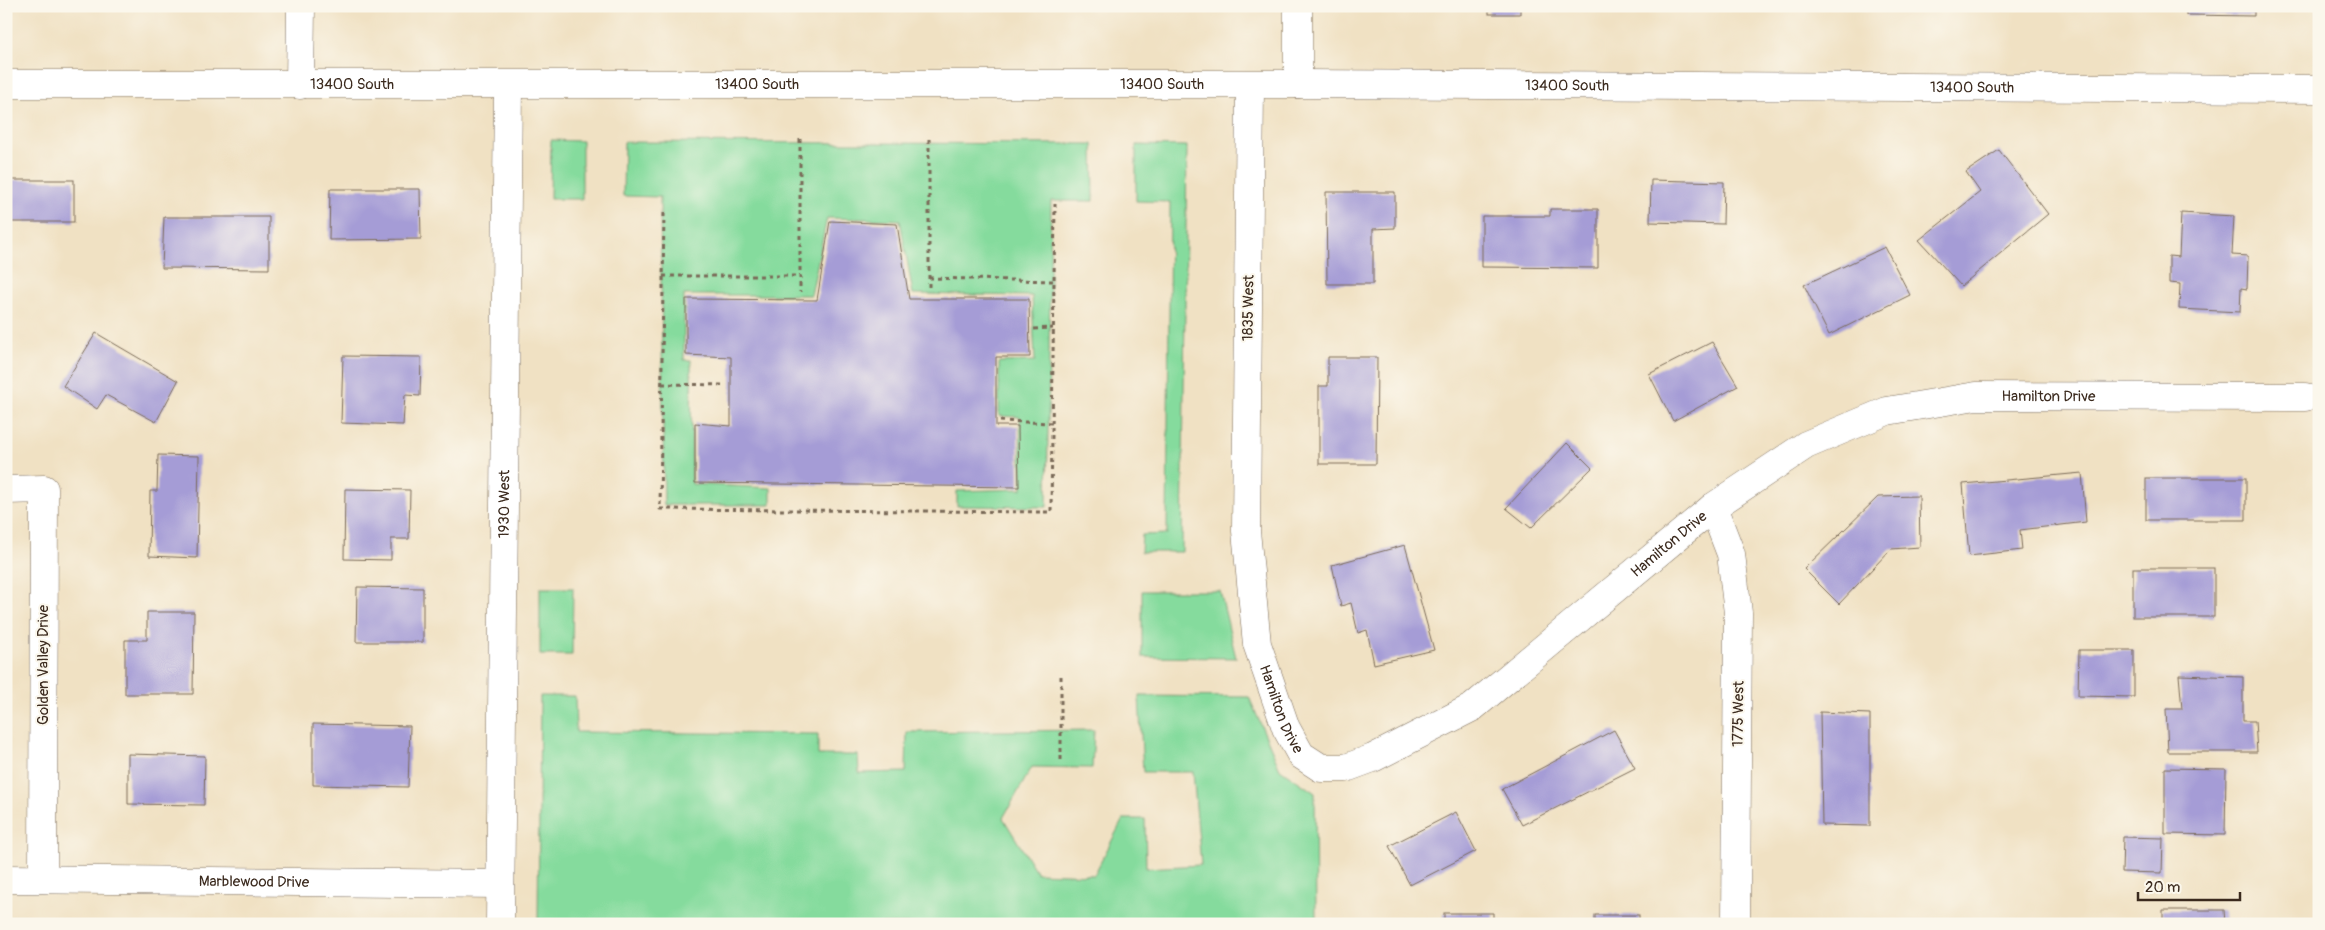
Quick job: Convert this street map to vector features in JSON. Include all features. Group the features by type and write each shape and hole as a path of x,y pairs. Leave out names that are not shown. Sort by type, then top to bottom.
{"street":[{"path":"300,85 301,6"},
{"path":"1298,6 1298,84"},
{"name":"13400 South","path":"6,84 1298,84 2319,89"},
{"name":"1930 West","path":"500,924 508,85"},
{"name":"1835 West","path":"1246,531 1250,85"},
{"name":"Hamilton Drive","path":"1246,531 1257,644 1286,728 1301,755 1321,768 1346,768 1373,758 1472,706 1713,507 1806,445 1887,411 1976,396 2306,397"},
{"name":"Golden Valley Drive","path":"6,490 44,489 43,879"},
{"name":"1775 West","path":"1713,507 1731,554 1738,614 1736,924"},
{"name":"Marblewood Drive","path":"6,879 500,884"}],"path":[{"path":"800,138 800,292"},
{"path":"929,139 929,290"},
{"path":"664,213 660,509 1051,512 1054,204"},
{"path":"663,276 800,276"},
{"path":"929,278 1054,281"},
{"path":"1034,329 1053,328"},
{"path":"662,384 726,385"},
{"path":"1000,421 1053,423"},
{"path":"1061,676 1061,764"}],"green space":[{"path":"551,140 582,141 582,199 550,199"},
{"path":"624,142 1093,144 1094,201 1051,201 1047,507 957,506 957,491 1022,489 1020,417 999,416 999,362 1035,361 1032,296 913,294 900,220 827,218 811,295 684,295 684,360 691,360 692,484 771,488 771,505 664,505 660,197 623,196"},
{"path":"1136,145 1187,146 1182,552 1141,552 1142,535 1167,534 1170,202 1136,201"},
{"path":"540,588 573,588 572,655 540,655"},
{"path":"1142,591 1220,591 1236,658 1142,657"},
{"path":"540,696 575,696 576,732 818,734 818,755 858,755 859,773 906,772 907,732 1094,730 1092,768 1032,767 1003,818 1037,873 1094,875 1123,819 1145,819 1146,868 1201,865 1193,772 1143,772 1139,696 1249,697 1280,769 1315,793 1316,924 538,924"}],"building":[{"path":"1489,6 1520,6 1520,14 1489,14"},
{"path":"1890,6 1916,6 1916,9 1890,9"},
{"path":"2186,6 2254,6 2254,16 2186,15"},
{"path":"1999,150 2048,214 1961,286 1919,240 1980,192 1966,172"},
{"path":"6,180 74,180 74,222 6,222"},
{"path":"1651,180 1724,182 1723,224 1650,222"},
{"path":"330,189 420,189 421,239 329,240"},
{"path":"1326,192 1395,192 1395,228 1373,229 1373,284 1327,284"},
{"path":"1550,209 1598,209 1598,268 1482,267 1482,216 1550,216"},
{"path":"2181,213 2234,216 2232,255 2248,256 2247,289 2241,288 2240,312 2179,309 2180,284 2169,283 2169,256 2179,257"},
{"path":"164,217 269,217 269,269 162,268"},
{"path":"830,221 897,224 909,299 1029,299 1030,357 996,357 996,426 1018,426 1019,487 695,483 695,423 731,426 731,357 686,355 686,299 817,300"},
{"path":"1885,247 1910,295 1829,335 1804,285"},
{"path":"96,333 178,381 156,422 106,395 97,409 63,386"},
{"path":"1712,342 1738,386 1673,421 1649,374"},
{"path":"343,356 421,357 420,396 405,395 403,425 341,423"},
{"path":"1328,357 1377,357 1376,464 1319,464 1319,386 1328,386"},
{"path":"1567,443 1592,468 1531,528 1506,508"},
{"path":"158,455 199,456 197,558 149,556 150,491 157,491"},
{"path":"2082,473 2086,522 2020,530 2022,550 1969,556 1963,484"},
{"path":"2146,478 2246,478 2246,520 2146,520"},
{"path":"345,489 410,490 409,539 391,539 391,560 344,559"},
{"path":"1919,496 1920,547 1891,549 1839,604 1804,569 1878,497"},
{"path":"1405,545 1434,650 1374,664 1367,630 1358,633 1351,603 1341,606 1332,565"},
{"path":"2133,568 2214,568 2214,617 2133,617"},
{"path":"357,587 423,588 423,642 356,642"},
{"path":"147,612 194,612 193,694 125,694 125,640 147,640"},
{"path":"2079,650 2134,650 2134,697 2078,696"},
{"path":"2179,675 2243,677 2243,721 2255,721 2257,752 2168,752 2166,709 2182,709"},
{"path":"1820,712 1870,714 1870,826 1822,825"},
{"path":"313,724 410,726 408,787 313,785"},
{"path":"1614,730 1635,768 1522,825 1502,789"},
{"path":"128,754 205,756 204,805 128,804"},
{"path":"2165,768 2226,769 2225,835 2165,834"},
{"path":"1456,812 1476,851 1410,885 1389,846"},
{"path":"2123,837 2163,838 2162,873 2122,872"},
{"path":"2163,910 2224,910 2225,924 2163,924"},
{"path":"1444,913 1493,913 1493,924 1444,924"},
{"path":"1595,915 1639,915 1639,924 1595,924"}]}
